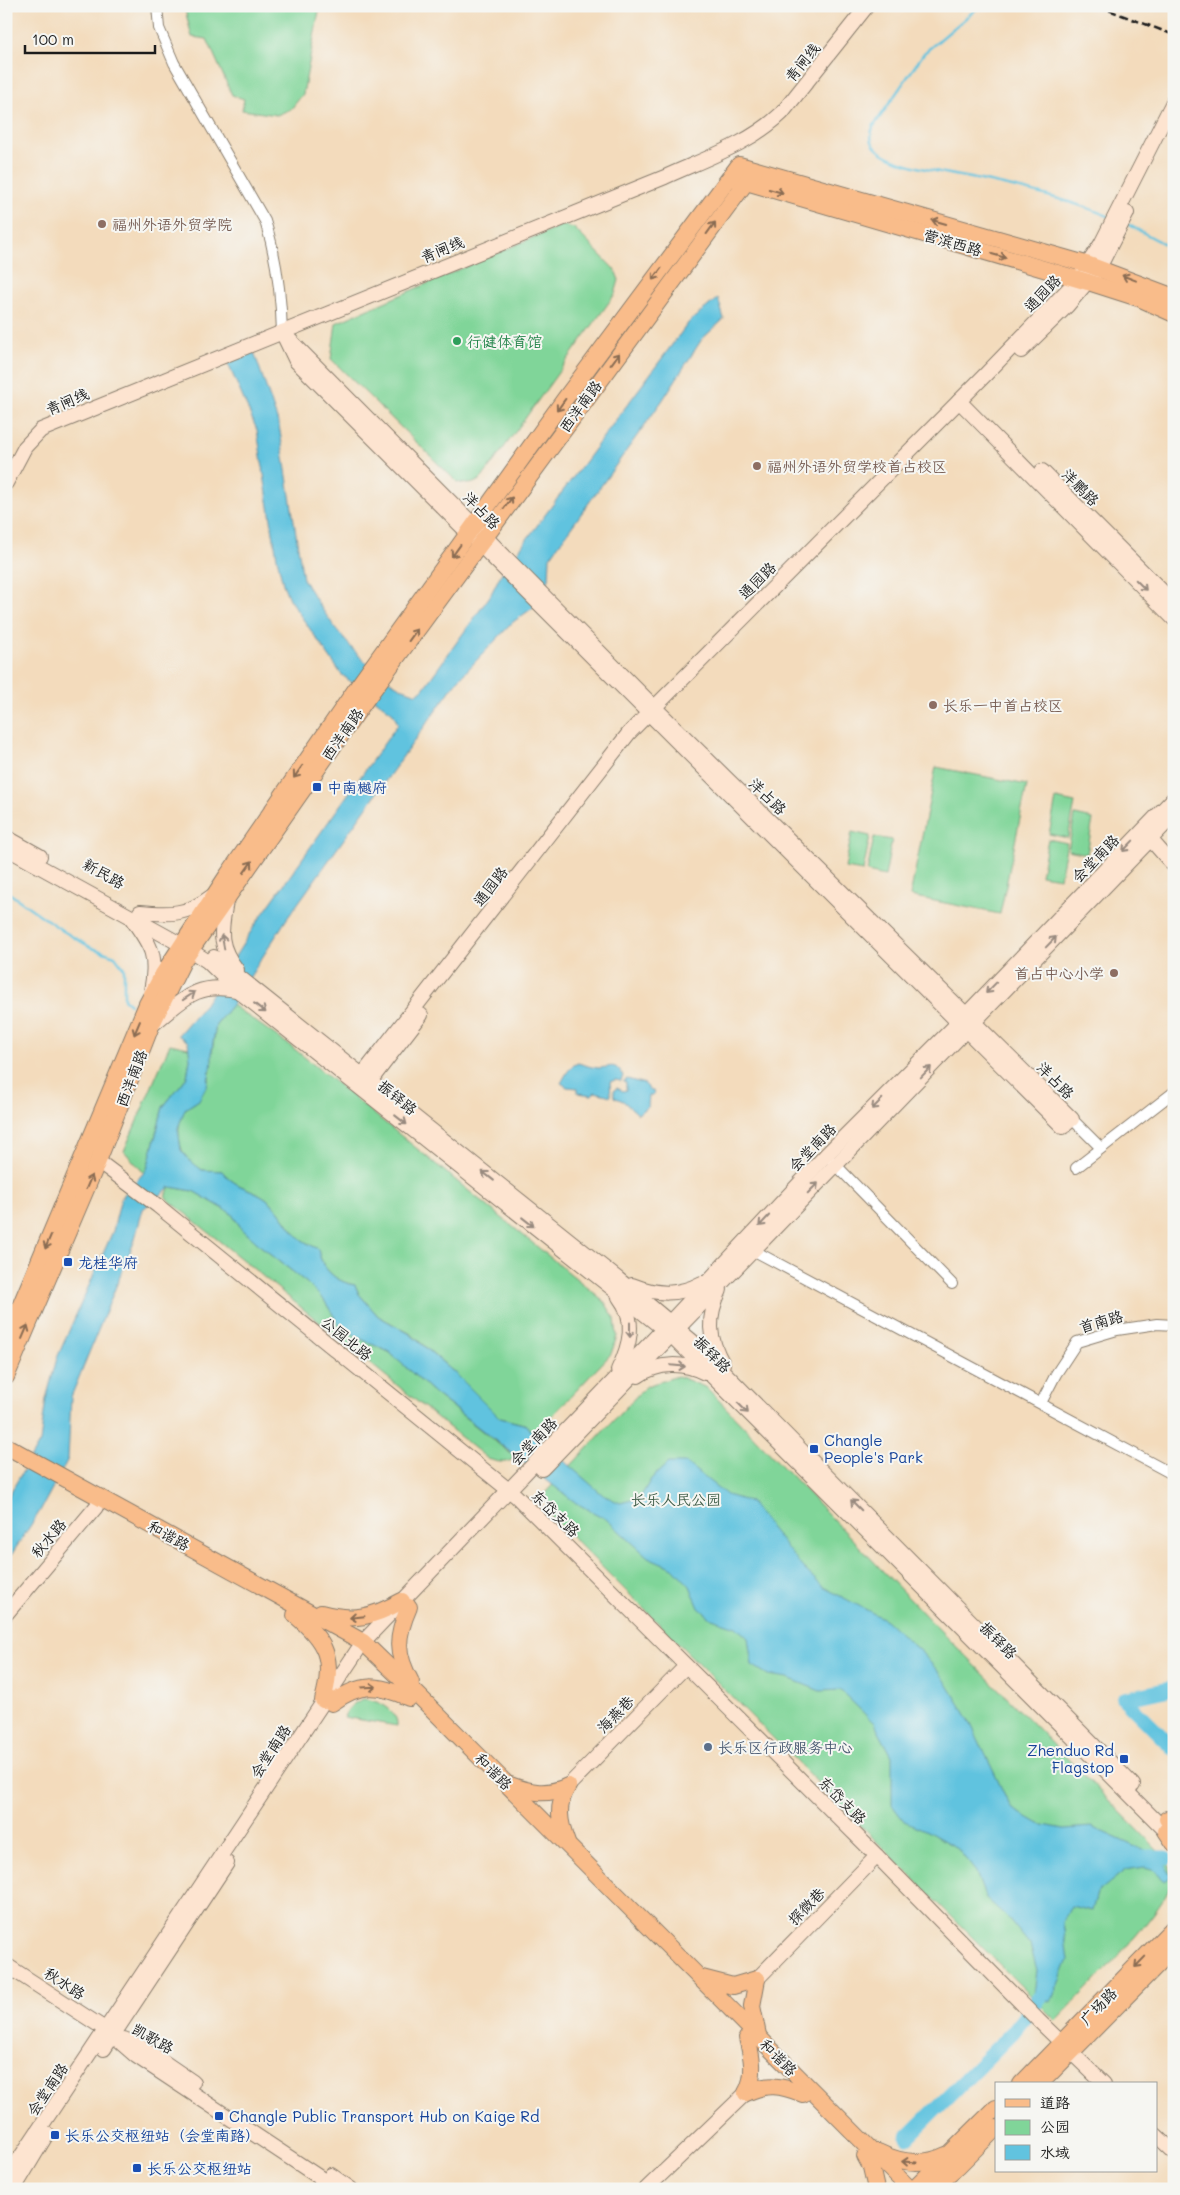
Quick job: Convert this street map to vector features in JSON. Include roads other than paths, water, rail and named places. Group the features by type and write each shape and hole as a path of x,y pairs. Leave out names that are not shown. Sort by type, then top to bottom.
{"main road":[{"name":"青闸线","path":"6,483 25,447 41,430 665,178 753,135 772,122 782,112 867,6"},
{"name":"通园路","path":"1124,209 1174,100"},
{"name":"通园路","path":"363,1083 636,740 654,713 966,401 1083,280 1094,266 1174,117"},
{"name":"营滨西路","path":"734,171 1083,280 1141,300 1174,314"},
{"name":"西洋南路","path":"477,535 564,400 734,171"},
{"name":"营滨西路","path":"750,176 1094,266 1174,297"},
{"name":"西洋南路","path":"6,1340 147,1004 362,693 477,535 750,176"},
{"name":"洋占路","path":"282,332 477,535 654,713 966,1022 1072,1119"},
{"name":"洋鹏路","path":"966,401 1174,603"},
{"path":"966,401 1174,619"},
{"name":"会堂南路","path":"6,2179 109,2032 363,1649 671,1329 747,1247 1147,835 1174,798"},
{"name":"会堂南路","path":"1147,835 1174,815"},
{"path":"1147,835 1174,866"},
{"name":"新民路","path":"6,837 189,944"},
{"name":"新民路","path":"6,848 135,914"},
{"path":"147,1004 155,971 154,961 149,944 135,914 174,914 221,896 223,948 241,985 213,987 194,992 151,1026"},
{"name":"西洋南路","path":"6,1377 98,1161 151,1026 189,944"},
{"name":"振铎路","path":"189,944 207,961 241,985 671,1329 1171,1830"},
{"name":"公园北路","path":"98,1161 158,1206 512,1493"},
{"path":"614,1283 657,1293 669,1293 691,1288 720,1277"},
{"path":"720,1277 711,1314 710,1332 727,1384"},
{"path":"614,1283 623,1302 631,1329 626,1354 615,1387"},
{"path":"615,1387 649,1370 666,1365 696,1369 727,1384"},
{"name":"和谐路","path":"8,1451 363,1649 506,1783 700,1977 802,2094 910,2189"},
{"name":"和谐路","path":"59,1481 96,1507 296,1610"},
{"name":"东岱支路","path":"512,1493 1102,2082"},
{"name":"秋水路","path":"6,1614 96,1507"},
{"path":"296,1610 350,1618 376,1614 405,1604"},
{"path":"405,1604 398,1650 412,1696"},
{"path":"296,1610 316,1635 327,1655 328,1701 357,1689 373,1686 412,1696"},
{"name":"海燕巷","path":"568,1786 686,1666"},
{"name":"和谐路","path":"412,1696 867,2152 897,2189"},
{"path":"506,1783 538,1793 551,1792 568,1786"},
{"path":"568,1786 560,1803 559,1810 568,1845"},
{"name":"探微巷","path":"757,1979 877,1856"},
{"path":"1170,1947 1174,1913"},
{"name":"广场路","path":"1024,2082 1067,2048 1170,1947 1174,1927"},
{"name":"秋水路","path":"6,1964 109,2032"},
{"path":"646,2189 746,2093 751,2082 752,2006 757,1979 732,1986 700,1977"},
{"name":"会堂南路","path":"14,2189 109,2032"},
{"name":"凯歌路","path":"109,2032 136,2056 337,2189"},
{"name":"凯歌路","path":"109,2032 142,2047 351,2189"},
{"name":"广场路","path":"1042,2082 1067,2048"},
{"path":"746,2093 767,2086 778,2086 802,2094"},
{"path":"931,2189 995,2109"},
{"path":"914,2189 995,2129"},
{"path":"1158,2137 1174,2152"},
{"path":"876,2189 867,2152 912,2162 954,2160"},
{"path":"948,2189 954,2160"}],"street":[{"path":"157,6 159,28 174,63 265,221 274,249 281,303 282,332"},
{"path":"1076,1168 1174,1092"},
{"path":"1072,1119 1101,1148"},
{"path":"831,1160 952,1284"},
{"path":"747,1247 1174,1475"},
{"name":"首南路","path":"1041,1403 1056,1374 1077,1342 1117,1330 1157,1324 1174,1325"}],"water":[{"path":"718,298 724,319 702,339 662,401 550,557 549,579 534,607 513,622 457,681 286,920 232,1005 216,1024 212,1063 207,1085 199,1100 185,1109 178,1128 181,1150 189,1160 202,1170 222,1171 233,1182 268,1200 296,1235 318,1249 322,1262 330,1273 341,1281 355,1285 359,1294 378,1316 410,1334 458,1376 500,1418 527,1425 534,1435 603,1495 620,1503 640,1498 651,1479 668,1463 686,1463 727,1495 750,1502 802,1567 823,1587 886,1620 922,1653 943,1677 968,1718 1011,1808 1039,1824 1064,1829 1092,1827 1160,1858 1172,1876 1165,1881 1152,1869 1145,1867 1125,1870 1097,1893 1092,1911 1071,1906 1063,1922 1068,1960 1051,2002 1034,1995 1037,1970 1030,1945 1009,1919 985,1897 976,1872 957,1848 925,1830 904,1821 892,1805 892,1756 874,1723 840,1690 820,1691 788,1678 768,1675 752,1665 748,1638 736,1627 712,1619 699,1608 690,1586 673,1568 648,1557 606,1519 576,1503 434,1393 389,1352 363,1340 340,1326 324,1300 307,1283 242,1229 231,1213 193,1191 170,1187 143,1209 134,1242 71,1397 68,1459 40,1511 6,1563 6,1500 40,1442 46,1399 57,1358 113,1231 121,1198 147,1169 163,1107 187,1077 190,1059 188,1042 178,1035 205,1004 255,925 398,724 393,713 342,675 289,599 283,584 277,558 257,430 226,359 253,349 279,425 303,579 337,630 365,662 398,686 417,694 423,689 490,596 501,574 689,322"},
{"path":"578,1063 597,1068 615,1067 623,1076 621,1081 615,1080 610,1082 611,1096 595,1092 592,1095 578,1093 578,1088 567,1087 561,1083 570,1069"},
{"path":"627,1079 645,1084 650,1090 653,1090 654,1094 649,1096 648,1106 638,1114 623,1101 614,1097 614,1090 617,1088 623,1091 626,1090 626,1083 623,1082"}],"waterway":[{"path":"980,6 924,53 873,127 871,138 874,146 885,155 912,165 1049,196 1110,217"},
{"path":"1127,224 1174,249"},
{"path":"6,891 63,931 92,948 115,956 124,968 124,999 130,1004"},
{"path":"1174,1688 1124,1699 1174,1749"},
{"path":"1138,1858 1166,1858"},
{"path":"908,2137 1012,2033 1041,1996 1046,1978"}],"railway":[{"path":"1098,6 1174,35"}],"place":[{"name":"福州外语外贸学院","path":"102,224"},
{"name":"行健体育馆","path":"457,341"},
{"name":"福州外语外贸学校首占校区","path":"757,466"},
{"name":"长乐一中首占校区","path":"933,705"},
{"name":"中南樾府","path":"317,787"},
{"name":"首占中心小学","path":"1114,973"},
{"name":"龙桂华府","path":"68,1262"},
{"name":"Changle People's Park","path":"814,1449"},
{"name":"长乐区行政服务中心","path":"708,1747"},
{"name":"Zhenduo Rd Flagstop","path":"1124,1759"},
{"name":"Changle Public Transport Hub on Kaige Rd","path":"219,2116"},
{"name":"长乐公交枢纽站（会堂南路）","path":"55,2135"},
{"name":"长乐公交枢纽站","path":"137,2168"}],"park label":[{"name":"长乐人民公园","path":"676,1499"}]}
